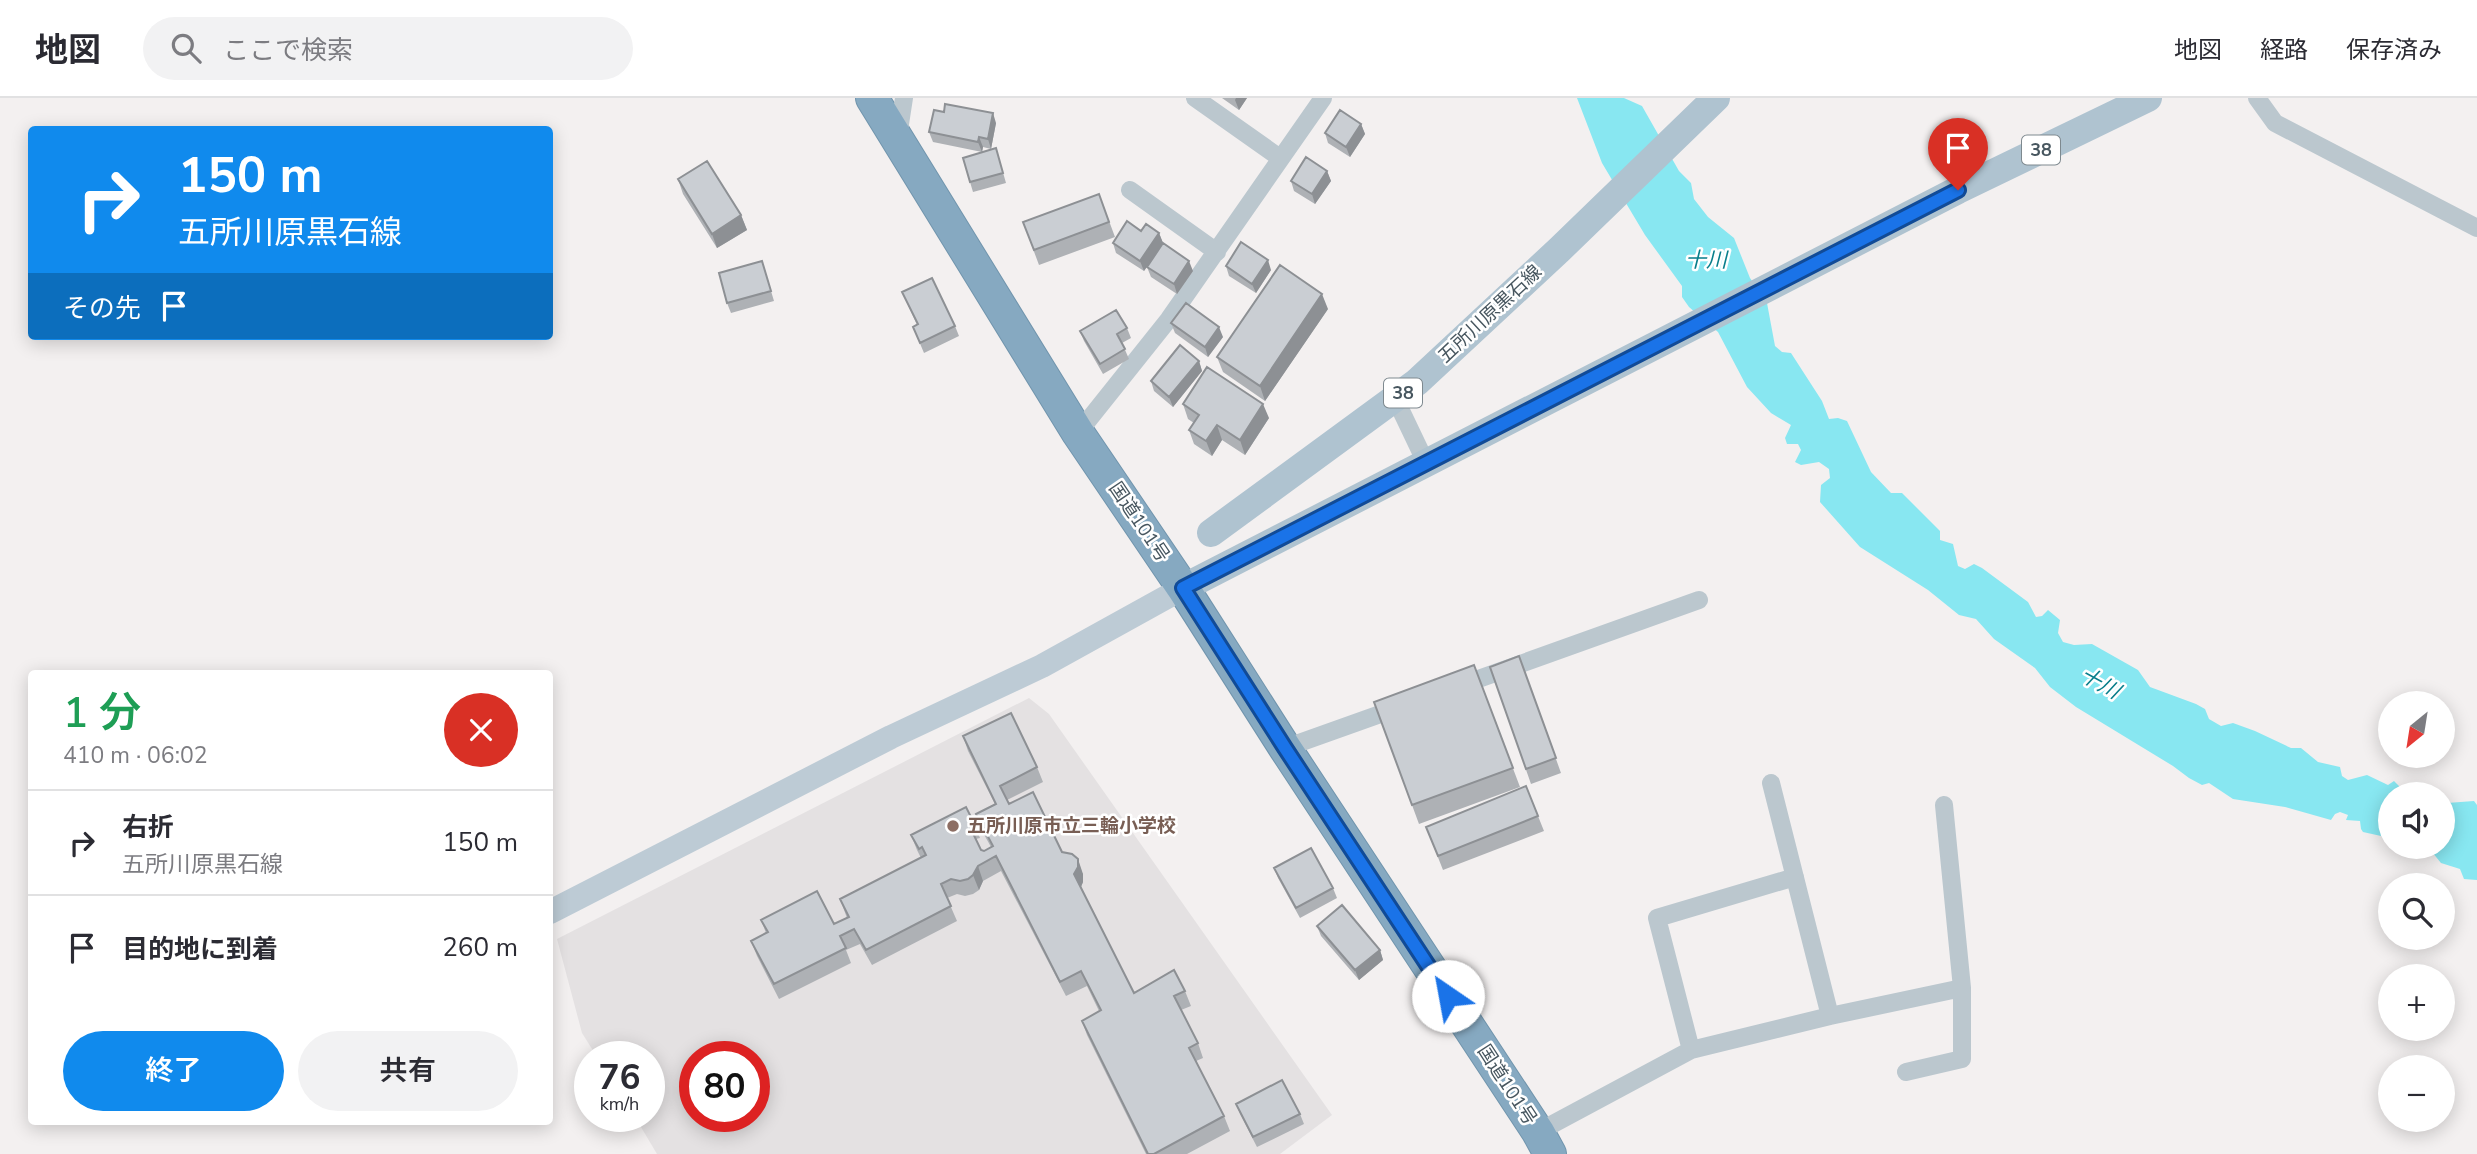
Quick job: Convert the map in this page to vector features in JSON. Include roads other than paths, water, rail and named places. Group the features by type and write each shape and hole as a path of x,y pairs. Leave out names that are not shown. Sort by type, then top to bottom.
{"highway":[{"name":"国道101号","path":"872,98 1079,433 1544,1143"}],"main road":[{"name":"五所川原黒石線","path":"1211,533 1417,382 1577,233 1711,102"},
{"name":"38","path":"1183,588 2132,102"}],"street":[{"path":"898,137 904,98"},
{"path":"1195,98 1280,158"},
{"path":"1079,433 1169,319 1323,98"},
{"path":"2257,98 2276,123 2477,228"},
{"path":"1130,190 1217,252"},
{"path":"1395,398 1426,463"},
{"path":"553,910 891,737 1042,666 1183,588"},
{"path":"1440,692 1699,600"},
{"path":"1285,748 1414,702"},
{"path":"1772,783 1830,1016"},
{"path":"1906,1072 1962,1059 1962,988 1944,805"},
{"path":"1691,1051 1657,918 1795,877"},
{"path":"1544,1143 1691,1051 1830,1016 1962,988"}],"water":[{"name":"十川","path":"1577,98 1624,98 1642,106 1679,171 1691,183 1694,199 1708,217 1734,238 1750,278 1767,303 1775,346 1782,352 1791,353 1822,401 1829,419 1847,421 1871,472 1891,493 1902,493 1940,531 1940,540 1953,544 1958,566 1965,569 1974,564 1982,568 2028,602 2036,617 2042,616 2048,610 2060,620 2058,633 2063,642 2074,645 2092,644 2138,670 2150,687 2205,709 2209,719 2221,726 2233,723 2291,748 2301,748 2318,762 2340,767 2342,776 2348,780 2367,775 2382,782 2378,782 2378,835 2363,832 2360,821 2346,820 2348,815 2340,812 2331,820 2285,807 2233,799 2209,783 2202,785 2189,778 2076,707 2050,687 2035,668 1994,639 1976,619 1959,615 1928,590 1860,547 1820,502 1821,485 1830,478 1829,469 1819,462 1801,465 1795,462 1801,450 1798,444 1787,444 1785,438 1791,425 1771,413 1747,387 1718,332 1689,307 1682,297 1682,286 1645,235 1602,163"},
{"path":"2474,801 2477,805 2477,880 2464,879 2460,869 2441,863 2438,859 2455,859 2455,802"}],"place":[{"name":"五所川原市立三輪小学校","path":"953,826"}]}
